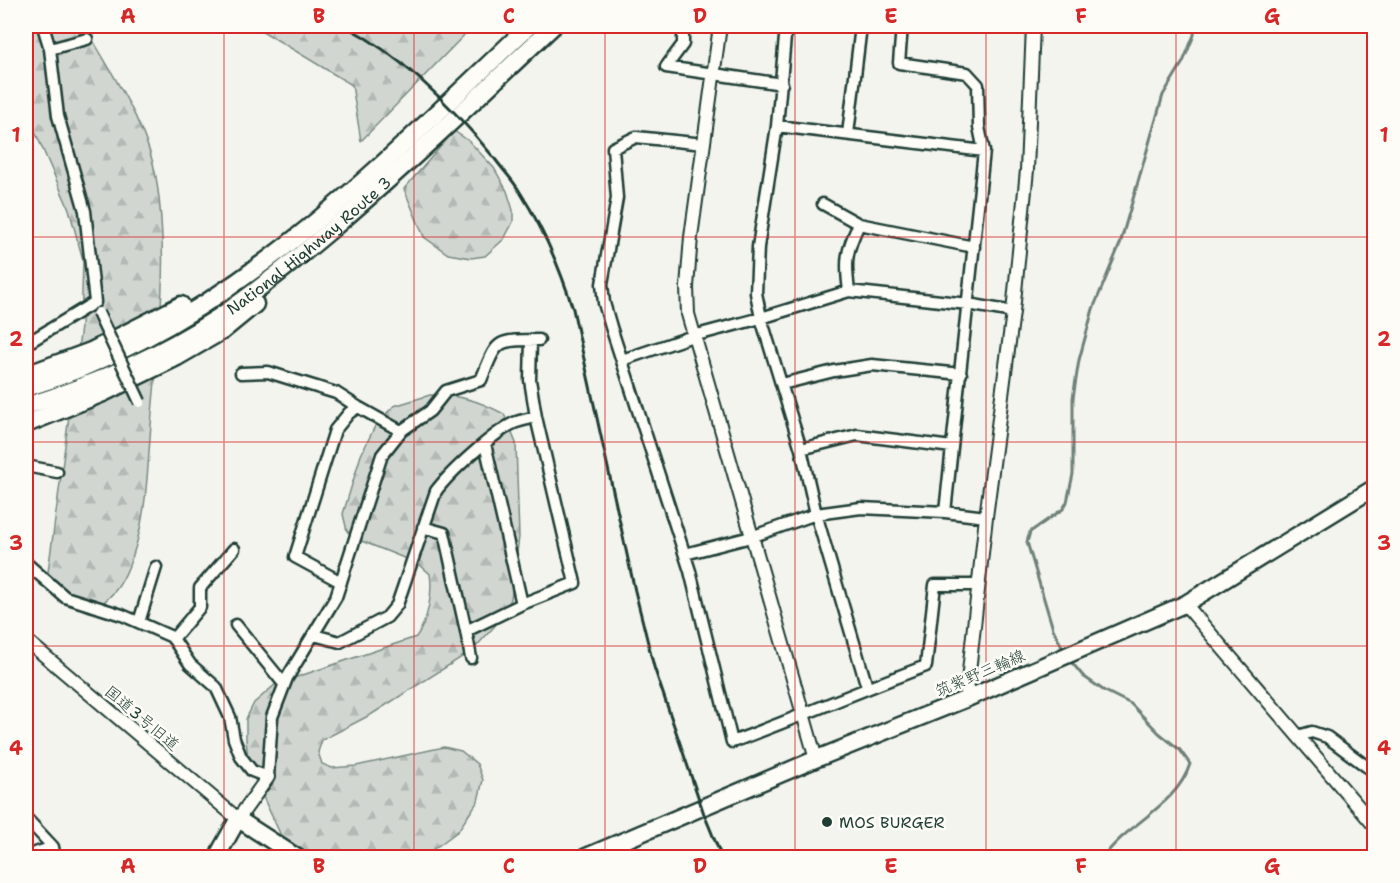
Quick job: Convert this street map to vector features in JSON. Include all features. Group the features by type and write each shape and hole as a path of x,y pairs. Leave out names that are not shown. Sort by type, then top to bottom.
{"highway":[{"name":"National Highway Route 3","path":"26,388 58,378 128,346 210,302 257,269 305,232 388,158 529,26"},
{"name":"National Highway Route 3","path":"26,406 62,395 136,364 217,318 269,282 401,168 553,26"},
{"path":"26,424 103,393 177,357 222,331 271,291 333,228"},
{"path":"26,375 91,351 177,307 204,293 245,265 305,232"}],"main road":[{"name":"筑紫野三輪線","path":"583,858 816,759 966,699 1185,604 1374,488"},
{"path":"218,858 238,819 292,856"}],"street":[{"path":"43,26 50,50 58,116 85,211 95,302 140,402"},
{"path":"683,26 683,44 666,67 782,84"},
{"path":"720,26 687,287 688,314 816,759"},
{"path":"786,26 777,126 758,247 756,293 761,318 801,449 816,514 867,687"},
{"path":"848,134 861,26"},
{"path":"902,26 899,63 967,74 978,85 979,127 984,150 945,512"},
{"path":"966,699 986,517 1013,312 1027,170 1033,26"},
{"path":"50,50 87,39"},
{"path":"777,126 984,150"},
{"path":"704,144 636,137 613,148 617,198 602,284 604,303 685,554 732,742 803,716 867,687 926,666 935,585 978,585"},
{"path":"823,204 859,224 974,247"},
{"path":"849,291 846,265 849,245 859,224"},
{"path":"622,360 693,336 849,291 968,304 1013,312"},
{"path":"26,344 95,302"},
{"path":"238,819 268,777 272,717 285,684 336,597 382,455 401,431 430,411 446,391 481,380 495,347 507,340 535,340 530,380 536,417 575,583 522,604 466,632"},
{"path":"782,384 834,371 872,365 961,374"},
{"path":"241,373 268,372 336,393 401,431"},
{"path":"341,582 295,557 335,430 349,413 358,407"},
{"path":"314,635 340,642 387,617 397,604 436,491 447,476 499,432 514,423 536,417"},
{"path":"801,449 857,435 952,447"},
{"path":"485,444 522,604"},
{"path":"26,466 57,472"},
{"path":"685,554 751,537 816,514 861,508 945,512 986,517"},
{"path":"423,527 444,533 471,658"},
{"path":"173,639 200,607 200,588 234,549"},
{"path":"26,563 65,597 122,615 173,639 190,664 216,687 230,717 234,739 241,757 252,771 268,777"},
{"path":"139,622 156,567"},
{"path":"1185,604 1374,825"},
{"path":"237,624 285,684"},
{"name":"国道3号旧道","path":"26,640 238,819"},
{"path":"1298,736 1312,732 1327,737 1374,772"},
{"path":"26,818 54,852"},
{"path":"26,856 54,852"}],"green space":[{"path":"26,26 85,26 127,99 145,138 156,177 160,208 161,301 143,516 125,575 116,590 98,607 51,590 48,572 81,327 83,260 69,209 26,111"},
{"path":"254,26 473,26 361,141 352,85"},
{"path":"454,131 469,141 494,168 507,191 513,210 513,222 504,239 485,256 471,258 448,254 424,237 404,189"},
{"path":"430,395 469,399 504,414 516,443 519,537 511,599 501,619 473,650 372,714 322,740 318,752 322,764 332,768 356,766 444,747 461,751 477,764 483,780 478,801 458,831 423,857 291,857 249,767 246,719 254,703 276,684 416,637 424,623 429,607 430,574 419,564 354,538 347,531 343,514 361,455 376,424 394,406"}],"waterway":[{"path":"1064,651 1053,629 1027,542 1030,532 1063,509 1067,502 1073,474 1073,398 1079,360 1093,309 1120,244 1163,95 1183,62 1194,35 1195,26"},
{"path":"1069,659 1083,676 1103,690 1131,704 1159,733 1180,750 1190,764 1184,779 1163,803 1125,834 1103,858"}],"railway":[{"path":"345,26 367,38 407,68 445,102 517,188 550,249 573,309 654,667 704,814 722,858"}],"place":[{"name":"MOS BURGER","path":"827,822"}]}
